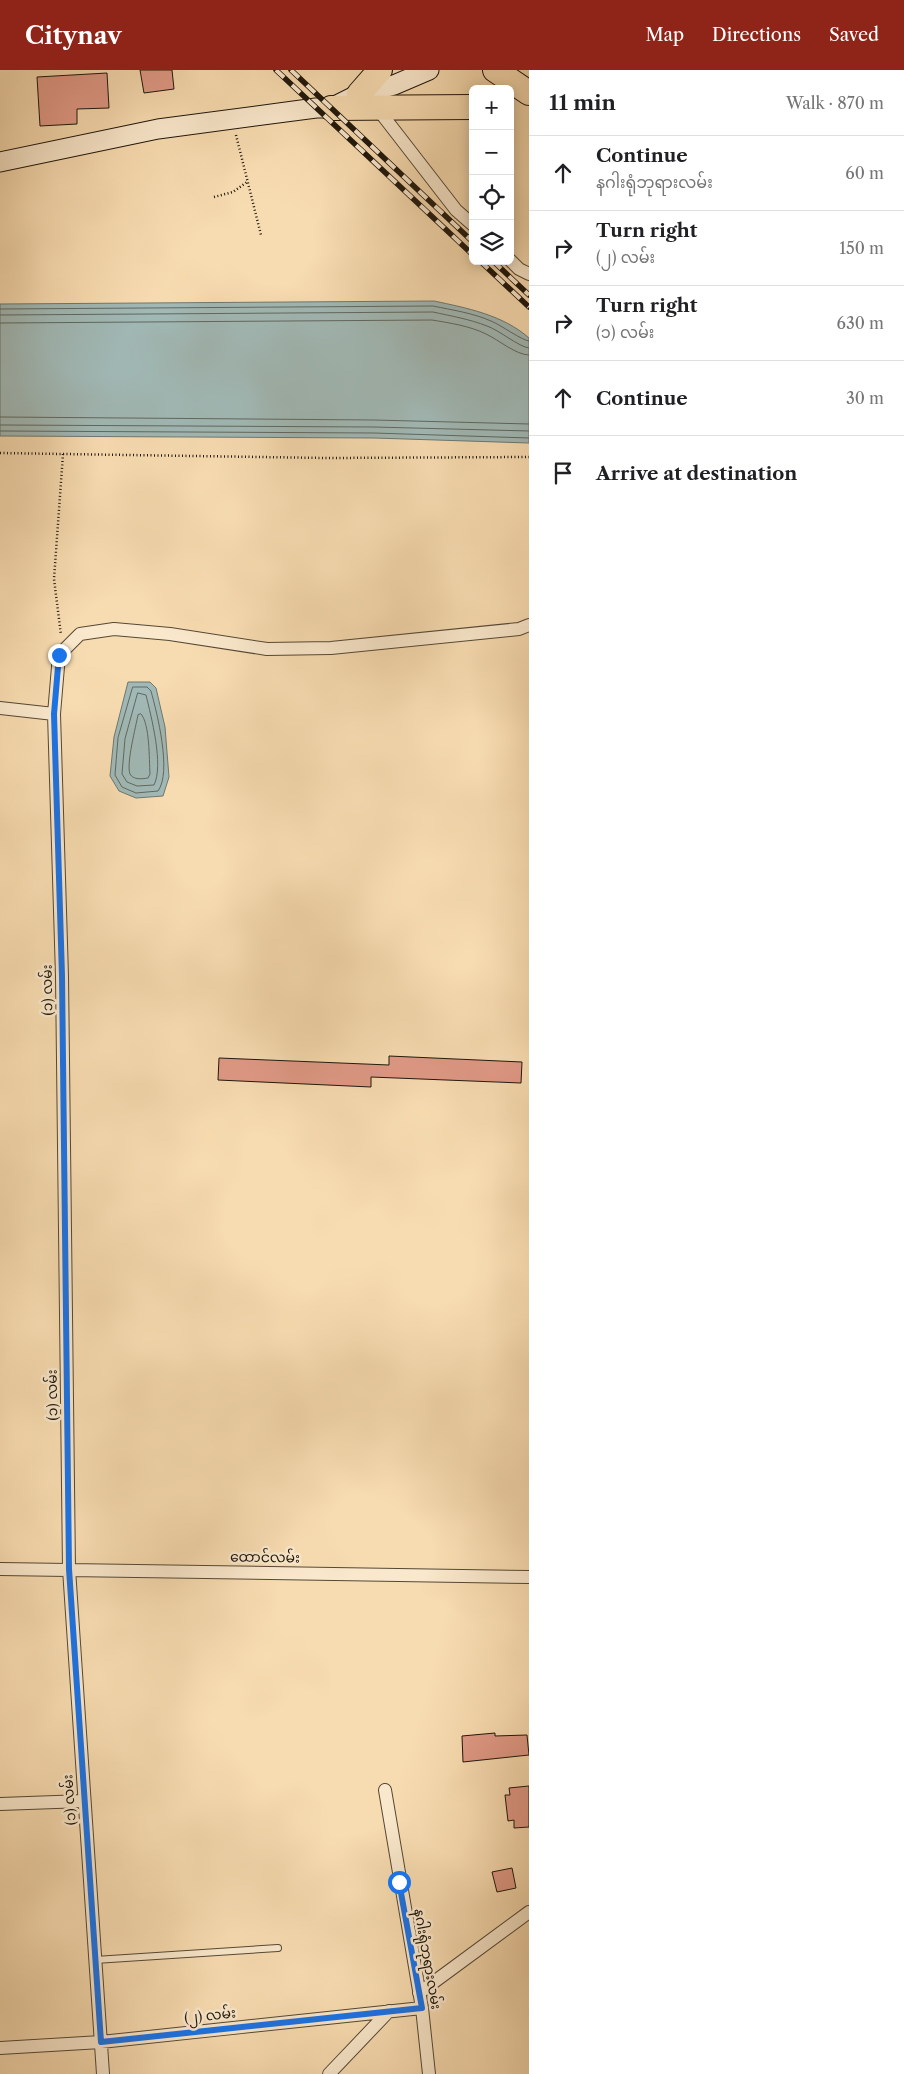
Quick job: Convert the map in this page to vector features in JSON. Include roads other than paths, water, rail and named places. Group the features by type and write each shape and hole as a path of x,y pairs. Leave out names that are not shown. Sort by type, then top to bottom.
{"highway":[{"path":"358,94 380,70"},
{"path":"495,70 522,94"},
{"path":"331,108 469,107"}],"street":[{"path":"0,162 158,129 316,108 331,108 358,94 394,85 429,70"},
{"path":"377,108 456,210 469,221"},
{"path":"514,264 529,274"},
{"name":"(၁) လမ်း","path":"103,2074 69,1569 62,976 54,714 59,655 80,634 114,629 170,634 267,650 331,648 519,629 529,626"},
{"path":"0,708 54,714"},
{"name":"ထောင်လမ်း","path":"0,1569 529,1577"},
{"name":"နဂါးရုံဘုရားလမ်း","path":"385,1790 422,2008 429,2074"},
{"path":"0,1804 84,1801"},
{"path":"419,1993 529,1912"},
{"name":"(၂) လမ်း","path":"0,2048 101,2042 422,2008"},
{"path":"329,2074 389,2011"}],"lane":[{"path":"95,1960 278,1948"}],"water":[{"path":"434,301 496,318 519,330 529,338 529,443 374,438 0,436 0,304"},
{"path":"128,682 150,682 156,688 165,727 169,777 163,796 136,798 119,791 110,776 114,737"}],"railway":[{"path":"276,70 469,251"},
{"path":"291,70 469,238"},
{"path":"484,265 529,307"},
{"path":"497,265 529,295"}]}
